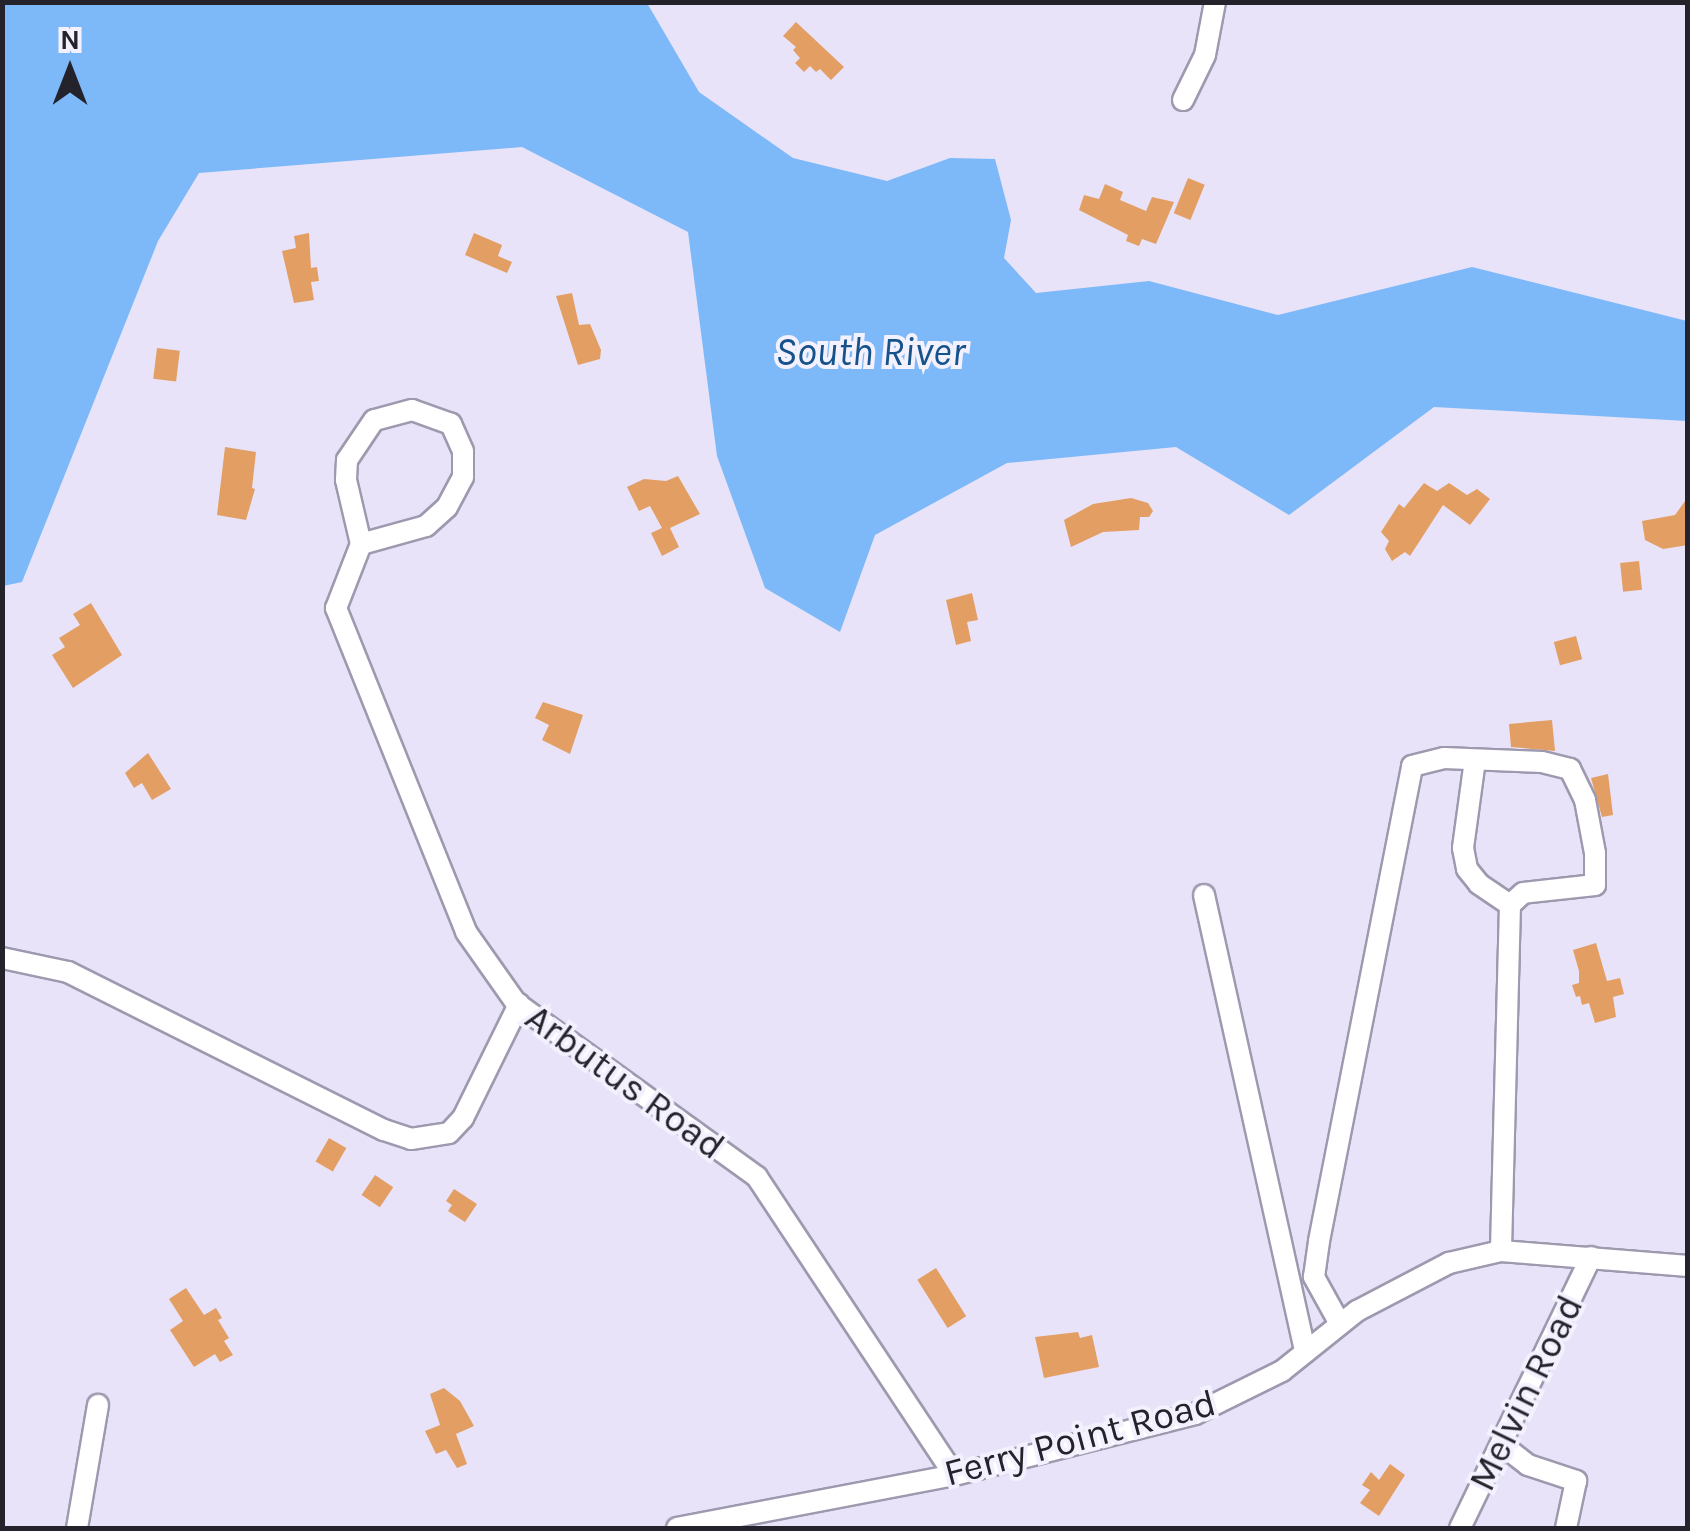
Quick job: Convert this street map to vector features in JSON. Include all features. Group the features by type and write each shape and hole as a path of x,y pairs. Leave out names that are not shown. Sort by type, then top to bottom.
{"street":[{"path":"1183,100 1205,55 1215,2"},
{"path":"412,410 451,424 464,452 464,477 447,507 426,526 362,544 346,480 347,460 374,420 412,410"},
{"name":"Arbutus Road","path":"362,544 336,608 466,932 518,1004 757,1177 954,1474"},
{"path":"1340,1324 1314,1277 1319,1241 1412,766 1444,758 1542,762 1570,769 1585,800 1595,853 1595,884 1523,893 1510,905 1502,1251"},
{"path":"1475,760 1463,848 1466,869 1510,905"},
{"path":"1204,896 1305,1352"},
{"path":"2,958 68,972 384,1130 411,1139 449,1133 463,1118 518,1004"},
{"name":"Ferry Point Road","path":"677,1528 954,1474 1195,1414 1282,1371 1340,1324 1448,1262 1502,1251 1688,1266"},
{"name":"Melvin Road","path":"1460,1528 1592,1257"},
{"path":"77,1528 98,1404"},
{"path":"1501,1444 1528,1464 1576,1480 1566,1528"}],"water":[{"name":"South River","path":"3,2 647,3 699,92 793,158 887,181 950,158 995,159 1011,220 1004,258 1036,293 1149,281 1278,315 1472,267 1687,321 1687,421 1434,407 1289,515 1176,447 1007,463 875,535 840,632 765,588 717,456 688,232 522,147 199,173 158,241 22,582 3,586"}],"building":[{"path":"796,22 844,67 831,80 820,69 816,72 810,66 804,72 795,63 800,58 793,50 796,47 783,36"},
{"path":"1188,178 1205,185 1190,220 1174,213"},
{"path":"1105,184 1123,192 1120,200 1146,211 1152,197 1174,202 1156,244 1142,239 1139,246 1126,241 1128,235 1079,210 1084,195 1099,199"},
{"path":"309,233 311,268 317,267 319,281 311,282 314,300 294,303 282,251 296,248 294,236"},
{"path":"474,233 502,245 498,256 512,262 507,273 465,255"},
{"path":"572,293 579,325 590,324 601,350 600,359 578,365 556,296"},
{"path":"157,348 180,351 176,382 153,379"},
{"path":"225,447 256,452 252,488 255,489 246,520 217,515"},
{"path":"678,476 700,514 670,528 679,547 662,556 651,533 662,528 650,506 639,511 627,487 644,479 666,481"},
{"path":"1424,483 1437,491 1449,483 1467,495 1477,489 1490,499 1470,525 1443,505 1410,556 1405,552 1392,561 1385,549 1389,541 1381,532 1399,504 1404,508"},
{"path":"1688,497 1688,545 1663,549 1645,540 1642,521 1675,515"},
{"path":"1131,498 1148,503 1153,511 1149,517 1140,517 1139,530 1103,532 1071,547 1064,520 1093,504"},
{"path":"1639,561 1642,590 1623,592 1620,563"},
{"path":"972,593 978,620 967,622 971,641 956,645 946,600"},
{"path":"91,603 122,655 73,688 52,655 65,647 59,638 80,625 73,614"},
{"path":"1576,636 1582,659 1560,665 1554,642"},
{"path":"543,702 583,715 570,754 542,740 549,725 535,718"},
{"path":"1552,720 1555,751 1511,747 1509,724"},
{"path":"148,753 171,789 152,800 142,783 134,788 125,773"},
{"path":"1608,774 1613,815 1602,817 1591,778"},
{"path":"1596,943 1607,981 1620,978 1624,994 1613,997 1616,1017 1595,1023 1589,1003 1582,1005 1572,985 1579,983 1573,950"},
{"path":"329,1138 346,1148 333,1171 316,1161"},
{"path":"375,1175 393,1187 380,1207 362,1195"},
{"path":"454,1189 477,1204 465,1222 448,1211 452,1205 446,1201"},
{"path":"936,1268 966,1316 948,1328 917,1280"},
{"path":"186,1288 204,1315 216,1308 229,1338 224,1341 233,1355 220,1362 215,1354 194,1367 170,1330 183,1321 169,1299"},
{"path":"1078,1332 1080,1338 1092,1335 1099,1367 1044,1378 1035,1337"},
{"path":"444,1388 460,1401 474,1426 456,1434 467,1464 457,1468 446,1450 436,1454 425,1431 440,1425 430,1394"},
{"path":"1390,1464 1405,1475 1379,1516 1360,1503 1370,1490 1362,1485 1371,1472 1379,1480"}]}
